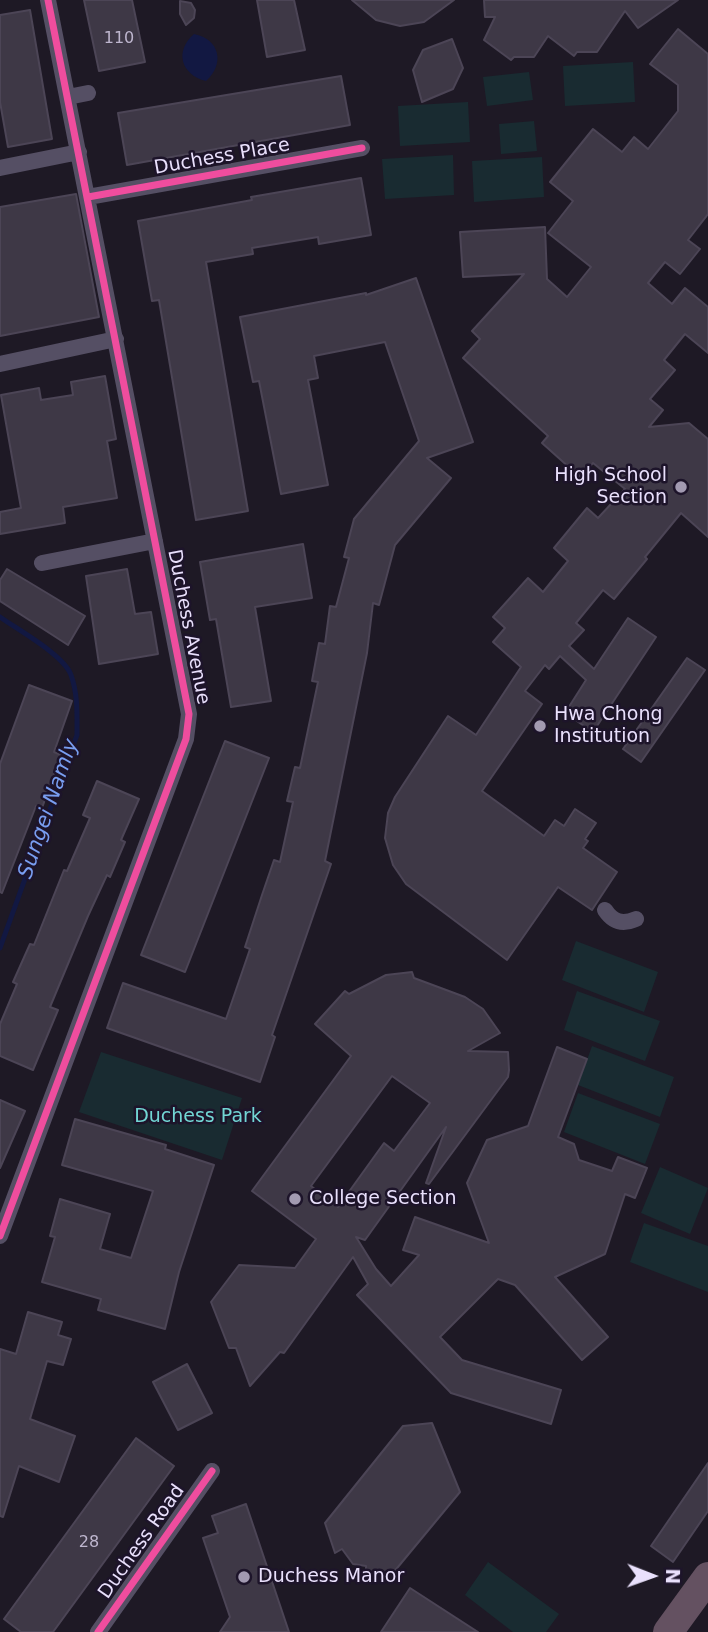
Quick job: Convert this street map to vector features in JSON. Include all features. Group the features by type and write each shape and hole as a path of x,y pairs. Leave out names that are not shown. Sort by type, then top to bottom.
{"highway":[{"path":"668,1632 708,1577"}],"street":[{"name":"Duchess Avenue","path":"0,1236 187,739 190,714 48,0"},
{"path":"68,97 88,93"},
{"name":"Duchess Place","path":"88,197 362,148"},
{"path":"0,168 79,152"},
{"path":"0,364 116,339"},
{"name":"Duchess Avenue","path":"42,563 155,541"},
{"path":"605,910 610,918 618,922 628,923 636,919"},
{"name":"Duchess Road","path":"99,1632 212,1471"}],"green space":[{"path":"633,62 635,102 565,106 563,66"},
{"path":"529,72 533,100 487,106 483,77"},
{"path":"468,102 470,142 400,146 398,106"},
{"path":"534,121 537,151 501,154 499,124"},
{"path":"453,155 454,195 385,199 382,159"},
{"path":"542,157 544,197 474,202 472,161"},
{"path":"576,941 658,972 644,1012 562,980"},
{"path":"577,991 660,1021 645,1061 564,1030"},
{"path":"592,1046 674,1077 660,1117 578,1085"},
{"name":"Duchess Park","path":"101,1052 242,1098 222,1160 79,1112"},
{"path":"578,1093 660,1124 645,1164 564,1132"},
{"path":"660,1167 708,1188 690,1234 641,1213"},
{"path":"644,1223 708,1246 708,1292 630,1262"},
{"path":"488,1562 559,1614 546,1632 513,1632 465,1595"}],"shaded area":[{"path":"194,34 210,41 217,53 216,67 206,81 191,74 183,62 184,48"}],"building":[{"path":"84,0 132,0 145,62 99,71"},
{"path":"257,0 294,0 305,50 267,57"},
{"path":"352,0 454,0 424,22 400,26 376,20"},
{"path":"484,0 678,0 638,28 625,11 597,52 577,52 574,56 548,36 534,57 514,57 511,60 484,40 495,17 485,17"},
{"path":"180,1 191,3 195,10 194,18 186,25 180,14"},
{"path":"30,10 52,139 8,147 0,102 0,15"},
{"name":"High School Section","path":"678,29 708,54 708,214 688,240 700,249 680,274 665,262 648,283 672,304 685,288 708,307 708,353 685,334 664,360 675,370 650,399 663,410 649,427 689,423 708,439 708,537 681,513 614,599 603,590 576,623 584,630 569,646 594,669 628,618 656,637 593,732 565,713 586,680 560,656 549,669 545,665 525,691 542,704 482,791 544,836 555,820 564,826 575,809 596,823 585,839 588,841 583,848 617,872 592,910 558,887 507,960 406,884 393,865 385,838 388,813 395,797 448,716 476,735 521,667 493,642 505,628 493,617 528,578 543,592 568,561 554,548 587,508 598,518 625,489 593,463 581,478 542,443 548,436 463,358 480,339 472,331 524,274 463,277 460,232 545,227 547,279 567,297 591,267 548,233 573,201 550,182 593,129 622,152 634,137 648,149 678,111 678,85 650,64"},
{"path":"452,39 463,68 453,89 422,102 413,70 423,50"},
{"path":"341,76 350,125 127,165 118,113"},
{"path":"361,178 371,235 319,244 318,237 252,248 253,254 206,262 248,511 196,520 159,300 152,301 138,221 252,200 251,197"},
{"path":"76,194 99,317 0,336 0,207"},
{"path":"416,278 473,442 427,458 451,478 395,545 379,605 373,603 367,653 325,861 331,864 272,1035 275,1037 260,1082 107,1028 123,983 226,1019 250,949 245,947 274,860 280,862 293,802 287,801 295,767 300,768 318,682 312,681 319,643 325,644 330,606 336,607 349,558 344,557 354,519 419,441 385,342 314,356 318,378 308,380 328,485 281,494 259,381 253,382 240,317 366,295"},
{"path":"105,376 116,439 107,441 117,498 63,507 65,523 0,534 0,512 21,508 1,395 39,388 41,400 73,395 71,382"},
{"path":"303,544 312,598 255,607 271,701 231,707 216,619 210,620 200,562"},
{"path":"7,569 85,616 68,645 0,601 0,580"},
{"path":"127,569 135,614 151,612 158,654 99,664 86,576"},
{"path":"687,658 705,670 641,762 623,749"},
{"path":"29,685 72,701 54,752 61,755 42,808 36,806 2,893 0,764"},
{"path":"225,741 269,758 185,972 141,955"},
{"path":"97,781 139,799 121,840 125,842 110,877 107,875 88,916 50,1007 58,1010 33,1070 0,1056 0,1024 17,984 13,982 30,944 34,945 64,870 67,871 90,818 83,815"},
{"name":"College Section","path":"412,972 414,978 465,997 483,1009 500,1033 468,1051 508,1052 509,1070 508,1077 429,1184 426,1183 446,1127 365,1240 356,1237 376,1269 391,1286 419,1255 403,1250 415,1217 489,1243 467,1183 487,1140 528,1126 557,1047 587,1059 558,1137 574,1144 579,1160 612,1171 618,1157 647,1168 635,1198 625,1194 605,1254 555,1277 608,1337 582,1360 515,1285 498,1279 440,1337 462,1360 561,1390 551,1424 451,1393 357,1295 368,1284 353,1257 284,1353 280,1352 250,1386 236,1348 229,1348 211,1302 239,1265 295,1268 316,1239 252,1191 351,1056 315,1024 345,991 349,994 386,975","holes":["392,1076 430,1103 394,1151 384,1143 338,1207 311,1186"]},
{"path":"0,1100 25,1111 0,1168"},
{"path":"75,1119 166,1145 165,1149 214,1165 179,1272 165,1329 98,1310 101,1299 42,1282 55,1237 50,1236 60,1199 110,1214 100,1249 131,1258 153,1191 62,1165"},
{"path":"28,1312 62,1322 58,1335 71,1339 63,1365 47,1361 30,1419 75,1436 59,1482 19,1466 3,1517 0,1516 0,1349 16,1354"},
{"path":"187,1364 212,1413 178,1430 153,1382"},
{"path":"432,1423 460,1492 393,1573 366,1572 366,1566 353,1564 342,1549 335,1553 325,1523 403,1426"},
{"path":"136,1438 174,1466 53,1632 21,1632 4,1619"},
{"path":"708,1463 708,1511 673,1562 651,1546"},
{"name":"Duchess Manor","path":"246,1504 289,1632 220,1632 230,1617 203,1538 218,1533 212,1516"},
{"path":"410,1588 478,1632 381,1632"}],"waterway":[{"name":"Sungei Namly","path":"0,617 50,651 67,667 77,705 77,735 0,948"}],"cycle path":[{"path":"0,1236 186,739 189,714 48,0"},
{"path":"88,197 362,148"},
{"path":"98,1632 212,1471"}],"place":[{"name":"High School Section","path":"681,487"},
{"name":"Hwa Chong Institution","path":"540,726"},
{"name":"College Section","path":"295,1199"},
{"name":"Duchess Manor","path":"244,1577"}]}
